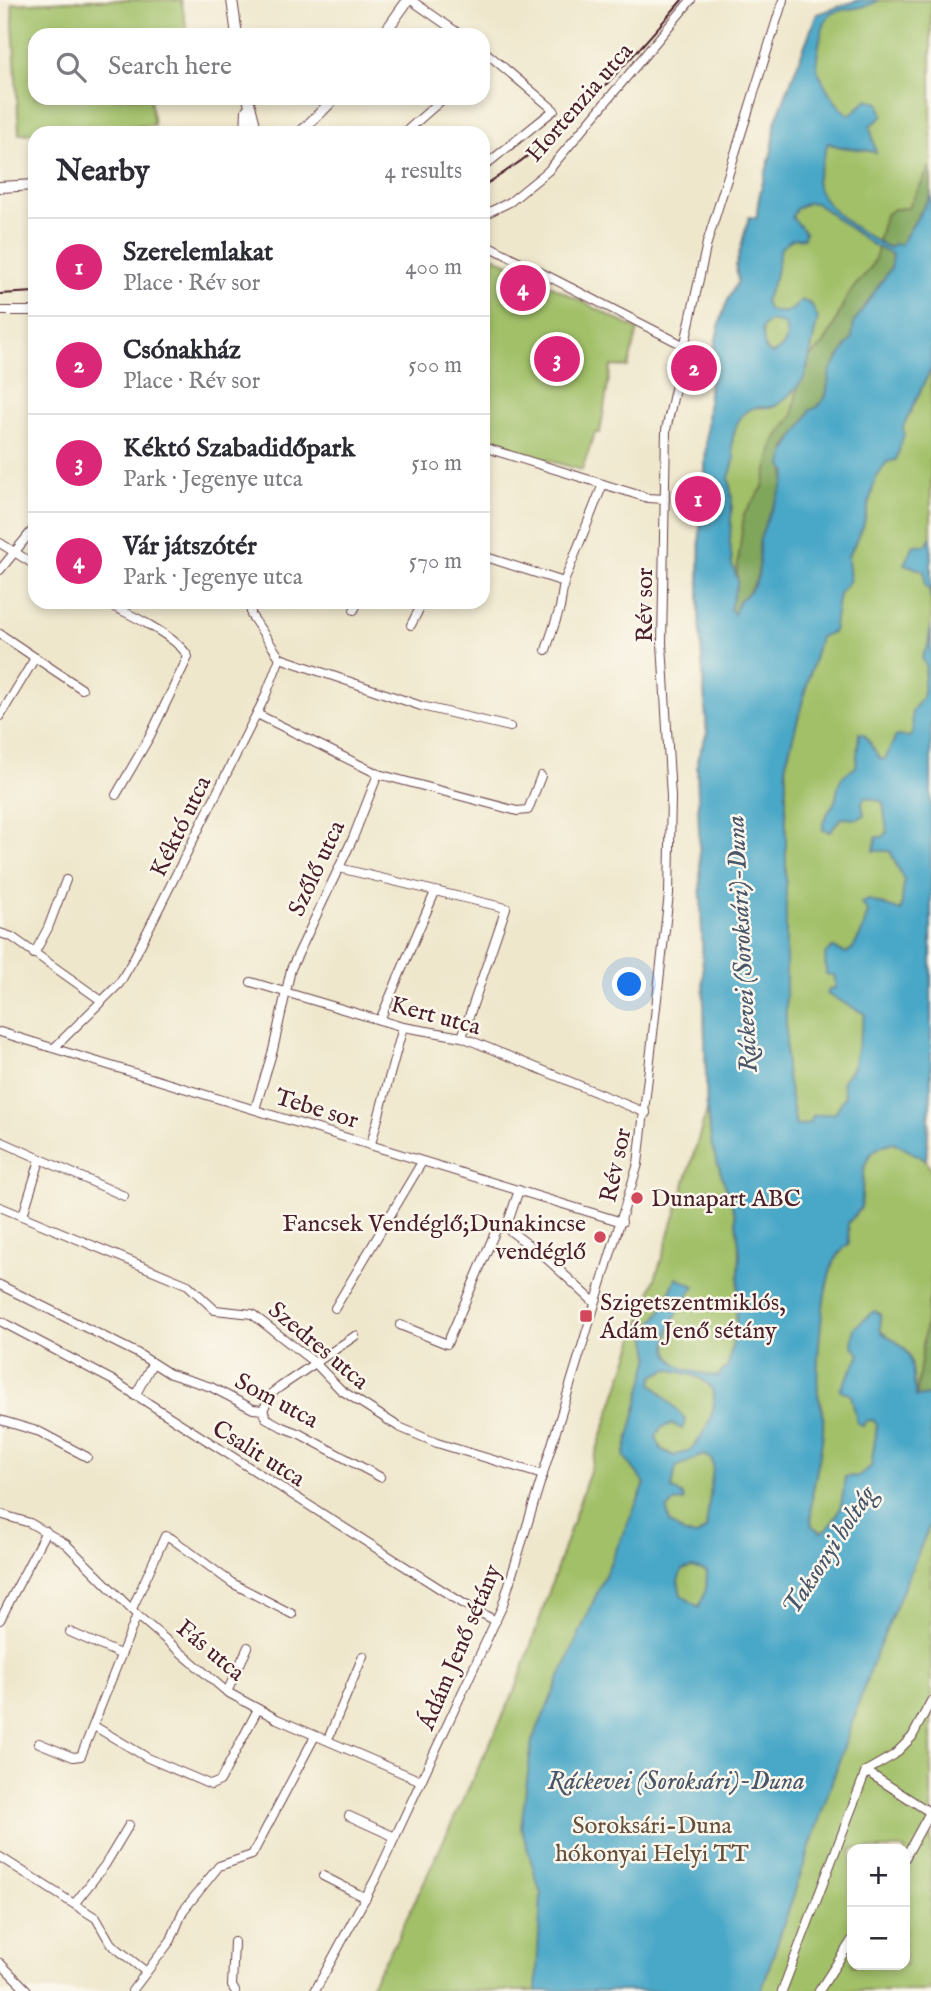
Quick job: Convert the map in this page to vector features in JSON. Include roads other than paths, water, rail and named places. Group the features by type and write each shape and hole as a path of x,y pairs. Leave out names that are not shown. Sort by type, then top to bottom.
{"street":[{"path":"232,0 236,28"},
{"path":"388,28 410,0 451,28"},
{"name":"Hortenzia utca","path":"490,212 510,202 548,170 691,0"},
{"name":"Rév sor","path":"622,1222 638,1164 646,1113 668,894 671,797 662,643 666,430 707,243 782,0"},
{"path":"490,161 554,110 492,56"},
{"path":"246,126 248,105"},
{"path":"250,105 255,126"},
{"path":"307,126 328,105"},
{"path":"412,126 436,105"},
{"path":"0,187 28,185"},
{"path":"490,247 683,345"},
{"path":"0,311 28,311"},
{"path":"490,449 648,498 664,499"},
{"path":"546,650 561,608 564,582 603,484"},
{"path":"0,570 28,536"},
{"path":"0,543 28,561"},
{"path":"490,558 564,582"},
{"path":"116,609 167,637 181,647 188,657 150,736 116,795"},
{"path":"251,609 251,615 280,658 421,706 510,727"},
{"path":"411,625 419,609"},
{"path":"0,634 82,689"},
{"path":"0,716 35,658"},
{"name":"Kéktó utca","path":"54,1048 119,984 145,940 257,714 280,658"},
{"path":"257,714 378,774 517,811 528,810 541,776"},
{"name":"Szőlő utca","path":"255,1109 276,1039 285,991 300,946 339,868 378,774"},
{"path":"339,868 506,908 462,1037"},
{"path":"33,954 48,928 66,880"},
{"path":"380,1020 435,891"},
{"path":"0,933 12,937 103,1001"},
{"name":"Kert utca","path":"251,982 403,1027 462,1037 646,1113"},
{"path":"370,1144 403,1027"},
{"name":"Tebe sor","path":"0,1032 622,1222"},
{"path":"0,1141 124,1196"},
{"path":"23,1215 40,1160"},
{"path":"335,1308 422,1162"},
{"path":"400,1325 447,1345 496,1230 507,1225 519,1190"},
{"name":"Szedres utca","path":"0,1207 188,1285 215,1310 252,1314 315,1363 352,1398 399,1427 437,1443 543,1475"},
{"name":"Ádám Jenő sétány","path":"315,1991 366,1898 496,1621 543,1475 594,1301 622,1222"},
{"path":"507,1225 594,1301"},
{"name":"Som utca","path":"0,1285 43,1303 137,1353 170,1374 211,1387 253,1409 264,1410 267,1418 282,1427 380,1477"},
{"name":"Csalit utca","path":"0,1321 135,1396 464,1604 496,1621"},
{"path":"264,1410 272,1394 355,1336"},
{"path":"135,1396 152,1364"},
{"path":"0,1420 40,1432 88,1457"},
{"name":"Fás utca","path":"0,1514 46,1531 66,1544 135,1612 227,1692 315,1736 328,1739 421,1781"},
{"path":"0,1620 46,1531"},
{"path":"39,1743 73,1757 81,1756 165,1536 232,1583 292,1614"},
{"path":"70,1632 120,1654"},
{"path":"227,1692 248,1647"},
{"path":"328,1739 363,1656"},
{"path":"782,1991 866,1771 894,1755 912,1737 931,1701"},
{"path":"94,1726 148,1758 211,1786 220,1781 258,1709"},
{"path":"132,1991 171,1940 183,1911 219,1866 252,1855 315,1736"},
{"path":"866,1771 930,1813 910,1849"},
{"path":"349,1816 395,1837"},
{"path":"75,1903 105,1865 129,1825"},
{"path":"0,1857 96,1918 111,1944 145,1972"},
{"path":"323,1875 366,1898"},
{"path":"234,1942 234,1991"},
{"path":"819,1991 847,1948"},
{"path":"0,1963 27,1990"}],"water":[{"name":"Ráckevei (Soroksári)-Duna","path":"859,0 879,0 868,6 831,14 822,33 817,60 818,71 827,89 840,107 850,115 868,99 879,103 883,116 870,126 876,153 828,143 816,181 820,192 835,212 856,229 889,248 894,244 901,244 931,195 931,369 903,427 904,434 896,460 887,462 875,480 863,527 848,557 850,580 839,594 833,632 820,637 786,763 786,1070 796,1126 810,1123 813,1116 835,1113 845,1096 842,1082 853,1067 865,1014 827,994 829,989 835,988 835,976 826,974 825,954 833,948 846,953 853,948 862,932 868,912 861,903 869,900 901,911 904,881 890,851 874,851 876,837 883,837 887,832 883,802 865,797 862,803 864,815 858,819 841,818 830,832 823,830 823,825 841,779 856,767 859,733 865,735 880,759 885,759 896,736 909,737 913,733 912,711 922,698 926,666 922,657 928,646 931,626 931,1090 926,1160 893,1142 873,1152 864,1168 861,1208 848,1223 849,1243 837,1257 830,1272 819,1345 818,1393 823,1428 812,1499 812,1526 821,1532 833,1522 840,1508 845,1477 858,1476 871,1467 877,1425 873,1420 866,1421 863,1426 857,1422 851,1395 840,1390 860,1355 852,1345 854,1328 874,1311 880,1314 881,1332 901,1345 910,1358 916,1397 931,1395 931,1522 872,1664 761,1991 536,1991 541,1894 521,1827 532,1741 645,1484 624,1456 650,1356 646,1333 664,1306 676,1278 695,1286 676,1315 668,1338 667,1349 672,1359 681,1367 717,1377 728,1366 736,1325 740,1253 735,1214 712,1147 707,1110 697,760 707,733 699,613 700,525 714,516 719,506 719,501 704,492 710,383 719,327 738,282 736,266 749,217 757,218 760,194 773,147 775,123 817,14","holes":["807,203 816,203 871,244 892,254 891,268 854,322 852,338 830,371 826,396 818,407 810,410 786,451 782,466 787,472 785,481 760,540 757,579 750,591 739,600 734,614 730,609 738,581 732,564 730,542 732,499 729,478 735,458 732,445 735,429 747,411 756,407 775,406 803,380 818,318 811,304 801,300 794,308 783,312 768,310 765,301 775,278 781,248 792,239 804,238 805,232 792,217 796,209","769,321 784,324 785,342 772,354 765,349 762,328","668,1369 684,1373 705,1382 713,1392 713,1409 701,1437 690,1450 674,1456 661,1449 656,1436 662,1427 672,1424 682,1429 686,1420 652,1383 654,1376","703,1455 712,1459 706,1529 697,1536 685,1534 670,1523 667,1510 674,1502 684,1501 683,1495 672,1489 676,1467","692,1567 707,1572 706,1589 699,1607 681,1595 678,1581 682,1570"]},
{"path":"931,537 931,601 929,588 925,586 924,571 904,564 914,545 926,545"}],"tram line":[{"path":"490,181 540,147 565,125 614,77 682,0"},
{"path":"0,294 28,292"}],"place":[{"name":"Vár játszótér","path":"523,288"},
{"name":"Kéktó Szabadidőpark","path":"557,359"},
{"name":"Csónakház","path":"694,368"},
{"name":"Szerelemlakat","path":"698,499"},
{"name":"Dunapart ABC","path":"637,1198"},
{"name":"Fancsek Vendéglő;Dunakincse vendéglő","path":"600,1237"},
{"name":"Szigetszentmiklós, Ádám Jenő sétány","path":"586,1316"}],"water label":[{"name":"Taksonyi holtág","path":"828,1550"}],"park label":[{"name":"Soroksári-Duna hókonyai Helyi TT","path":"652,1839"}]}
